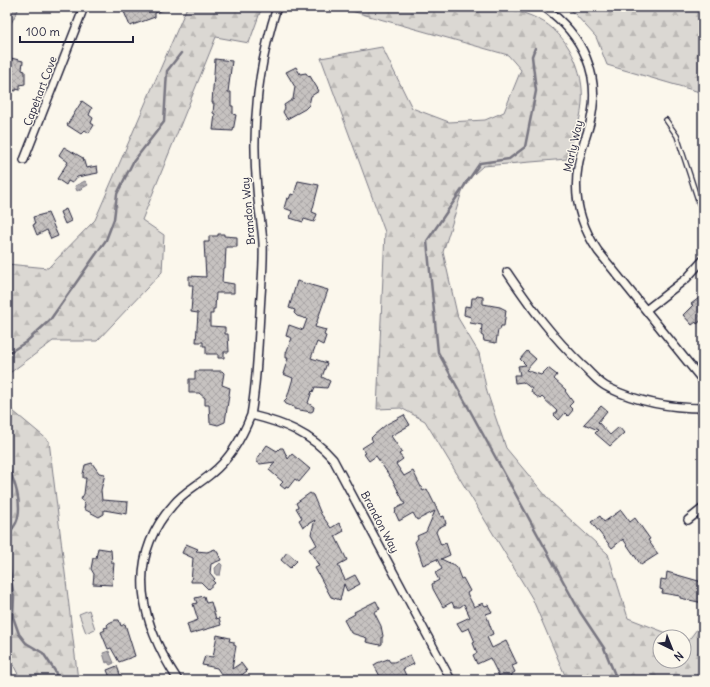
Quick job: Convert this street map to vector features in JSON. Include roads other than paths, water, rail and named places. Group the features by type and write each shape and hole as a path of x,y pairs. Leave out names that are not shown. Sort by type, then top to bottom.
{"street":[{"name":"Capehart Cove","path":"24,160 84,7"},
{"name":"Brandon Way","path":"178,680 156,643 147,614 142,589 142,568 146,552 158,524 173,504 213,473 229,456 239,441 251,415 256,382 263,263 263,242 256,189 254,134 262,65 277,7"},
{"name":"Marly Way","path":"544,7 569,27 579,42 591,72 594,95 592,110 590,122 579,158 576,179 577,194 582,218 589,237 598,251 703,380"},
{"path":"646,310 687,278 703,260"},
{"path":"507,272 536,316 557,341 608,388 658,404 682,408 703,408"},
{"name":"Brandon Way","path":"251,415 303,432 320,445 333,459 451,680"},
{"path":"688,520 703,508"}],"lane":[{"path":"666,120 676,136 699,203 703,209"}],"water":[{"path":"85,181 88,185 77,191 75,186"},
{"path":"220,563 222,565 220,575 216,575 215,568"},
{"path":"109,651 114,663 110,665 108,662 106,663 103,653"}],"waterway":[{"path":"535,48 532,56 536,91 525,147 509,159 480,163 427,241 438,352 580,612 604,648 617,680"},
{"path":"7,354 26,342 50,320 106,240 114,219 117,194 133,162 164,122 167,71 181,53"},
{"path":"7,464 19,501 16,523 7,536"},
{"path":"7,554 14,597 13,617 19,634 26,643 43,653 55,671 58,680"}]}
